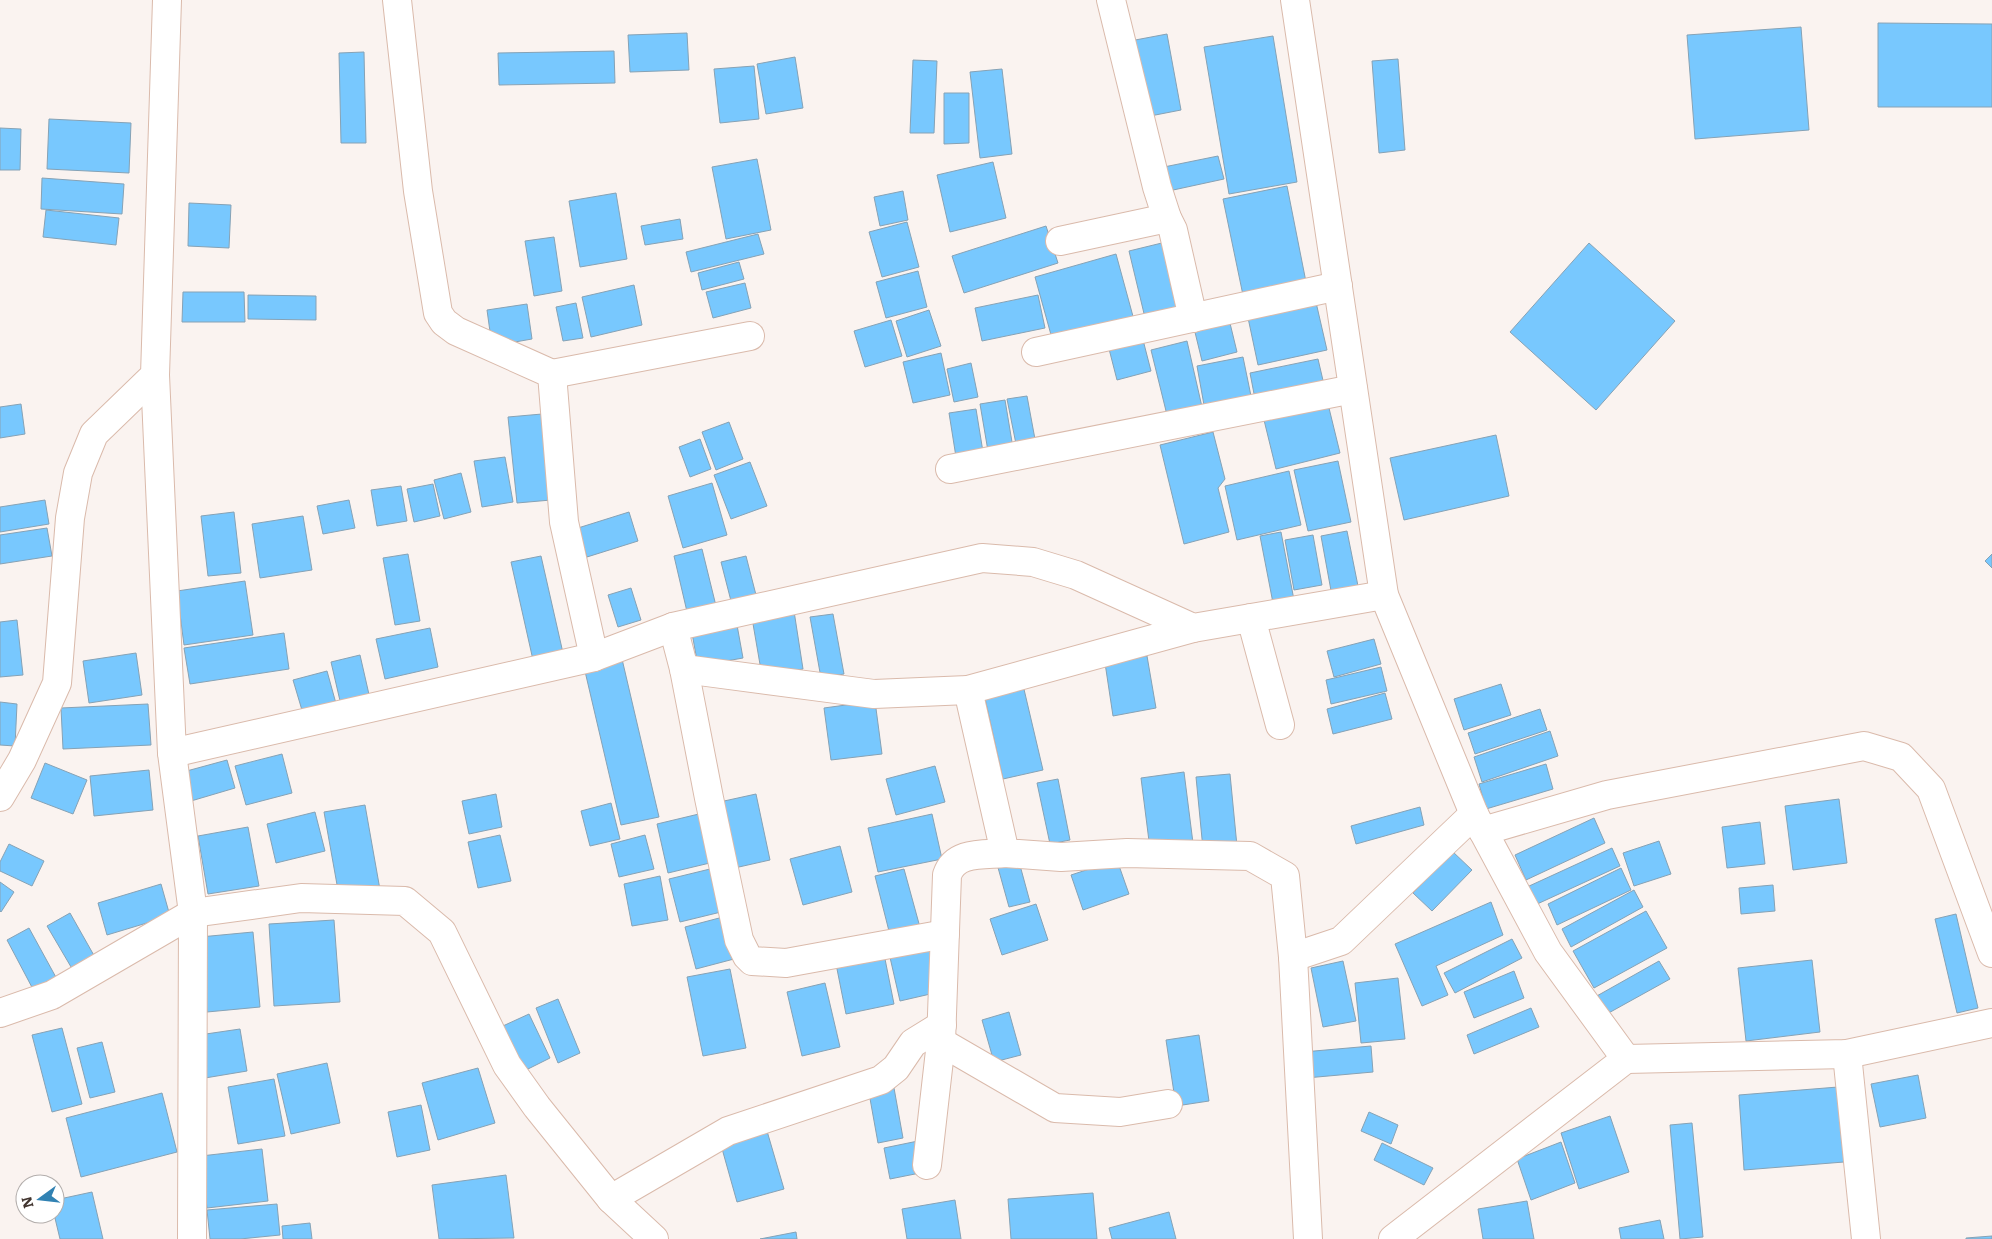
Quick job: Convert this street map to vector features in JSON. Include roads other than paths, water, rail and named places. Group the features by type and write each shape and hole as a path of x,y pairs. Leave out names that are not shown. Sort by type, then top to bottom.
{"street":[{"path":"167,0 155,375 172,753 193,913 192,1239"},
{"path":"397,0 418,191 438,313 444,322 456,331 552,374 750,336"},
{"path":"1111,0 1158,187 1167,218 1173,230 1193,318"},
{"path":"1295,0 1384,595 1478,822 1548,952 1626,1059"},
{"path":"1060,241 1167,218"},
{"path":"1036,352 1338,286"},
{"path":"552,374 564,522 594,657"},
{"path":"0,797 22,760 57,683 70,518 78,473 94,434 155,375"},
{"path":"950,469 1353,389"},
{"path":"172,753 594,657 673,627 982,558 1032,562 1076,575 1193,628"},
{"path":"684,669 874,694 968,690 1193,628 1384,595"},
{"path":"1251,618 1280,725"},
{"path":"673,627 684,669 708,798 739,940 747,956 752,961 786,963 945,934"},
{"path":"968,690 1005,853"},
{"path":"1293,957 1341,941 1478,822 1607,795 1864,746 1901,757 1931,789 1992,953"},
{"path":"927,1165 942,1034 947,875 950,865 962,857 1005,853 1061,857 1127,853 1250,856 1285,876 1293,957 1308,1239"},
{"path":"0,1013 52,995 193,913 301,898 405,901 442,932 507,1065 537,1107 611,1199 654,1239"},
{"path":"1393,1239 1626,1059 1847,1054 1992,1023"},
{"path":"611,1199 728,1131 881,1080 896,1068 913,1044 942,1034"},
{"path":"942,1034 1055,1108 1120,1112 1168,1104"},
{"path":"1847,1054 1866,1239"}]}
